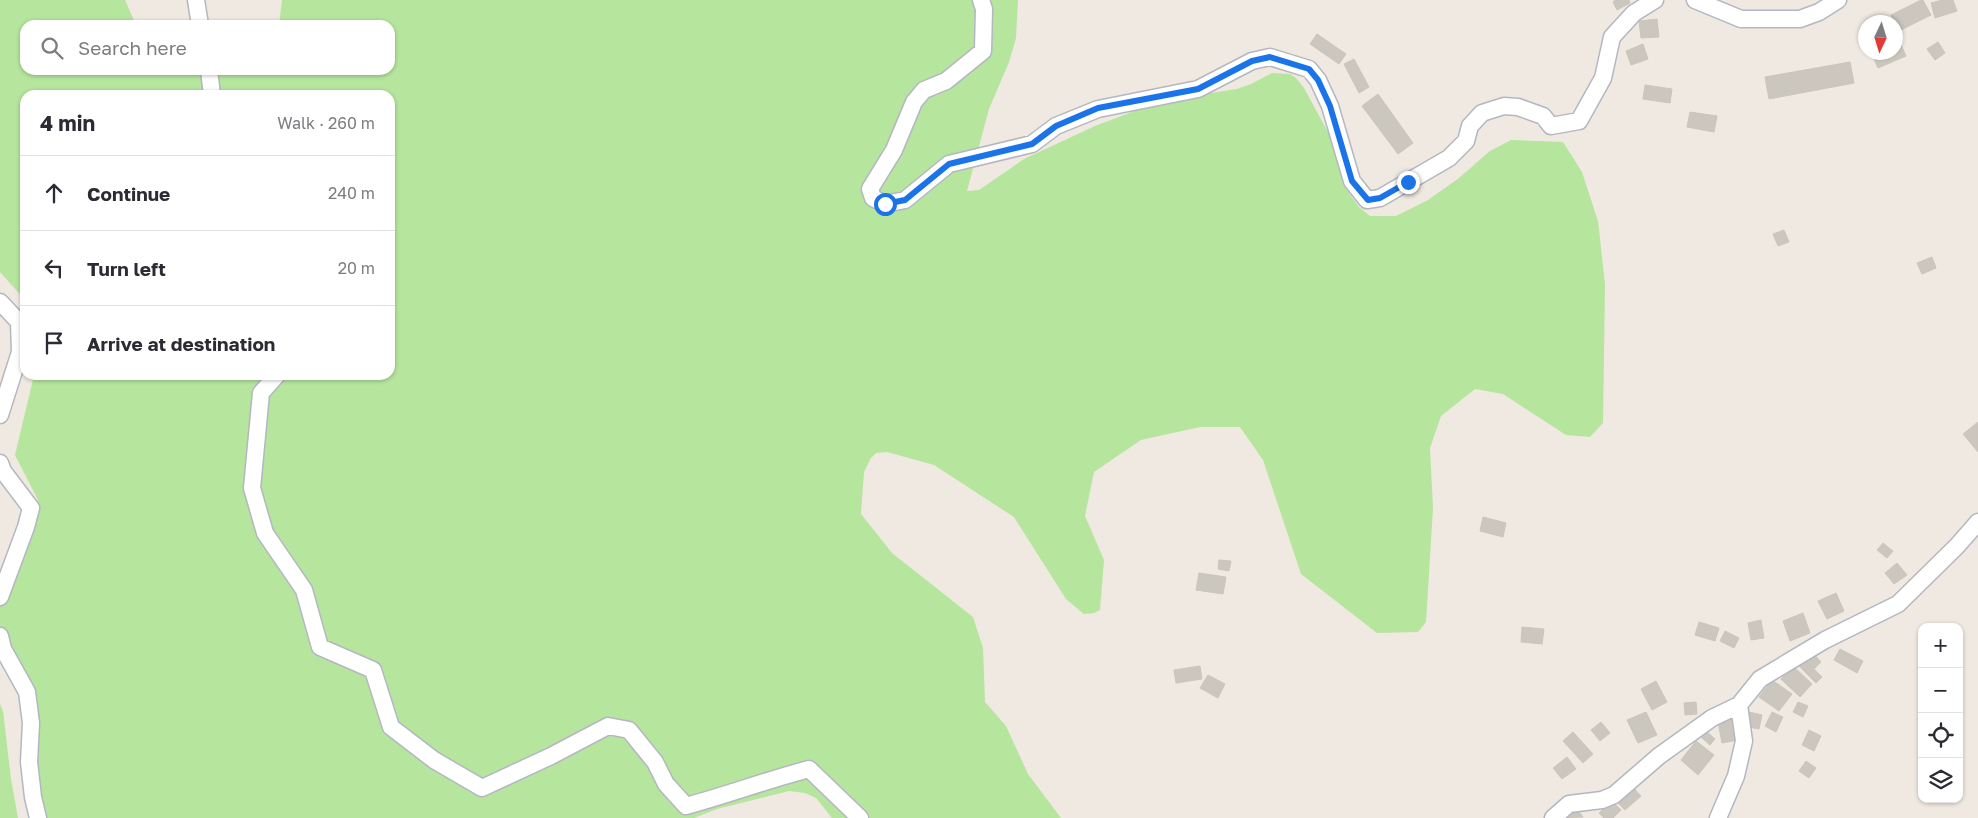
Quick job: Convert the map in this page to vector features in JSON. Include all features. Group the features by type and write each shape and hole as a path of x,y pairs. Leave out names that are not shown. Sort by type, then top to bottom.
{"street":[{"path":"196,0 199,20"},
{"path":"981,0 984,9 983,51 946,81 924,90 914,102 894,150 870,189 873,198 885,204 905,200 949,164 1032,144 1056,126 1098,108 1198,89 1252,61 1270,57 1309,69 1318,80 1330,106 1352,181 1368,200 1380,198 1449,158 1466,141 1470,126 1482,112 1504,106 1518,107 1543,116 1551,126 1579,121 1602,78 1612,37 1634,13 1655,0"},
{"path":"1696,0 1741,19 1800,19 1819,12 1838,0"},
{"path":"210,75 211,90"},
{"path":"0,302 19,322 20,352 0,414"},
{"path":"273,380 261,393 252,488 266,533 304,590 320,647 373,670 391,727 434,760 482,788 551,756 608,726 629,730 655,762 666,784 686,806 732,793 770,779 809,769 860,818"},
{"path":"0,463 3,471 30,508 26,527 0,597"},
{"path":"1553,818 1569,804 1602,800 1614,795 1659,756 1712,718 1739,705 1760,679 1825,640 1898,604 1957,546 1978,522"},
{"path":"0,636 3,649 27,692 31,723 29,762 33,797 38,818"},
{"path":"1718,818 1736,776 1744,741 1739,705"}],"green space":[{"path":"0,0 125,0 134,20 20,20 20,75 395,75 395,20 280,20 282,0 1018,0 1016,38 1009,62 989,109 967,191 979,190 1024,159 1095,126 1148,106 1177,98 1237,89 1272,73 1290,74 1304,88 1330,136 1344,186 1359,207 1370,216 1396,216 1428,200 1459,178 1490,151 1511,140 1563,142 1582,172 1598,221 1605,284 1603,423 1590,437 1566,435 1503,394 1475,389 1441,416 1430,448 1433,508 1426,622 1418,632 1377,633 1301,574 1263,460 1240,427 1200,427 1141,440 1094,472 1085,516 1104,560 1100,610 1084,614 1066,599 1014,517 934,465 887,452 876,453 871,458 864,472 861,514 892,553 973,617 983,648 985,702 1006,726 1028,774 1061,818 832,818 816,798 805,793 789,791 717,809 694,818 43,818 36,779 37,728 0,635 0,604 38,500 15,455 33,380 395,380 395,90 20,90 20,294 0,272"},
{"path":"0,704 3,711 11,779 18,818 0,818"}],"building":[{"path":"1615,0 1629,0 1630,3 1617,10 1613,2"},
{"path":"1923,0 1931,15 1903,29 1903,15 1891,15"},
{"path":"1953,0 1957,11 1935,18 1931,3"},
{"path":"1657,19 1659,37 1641,38 1639,21"},
{"path":"1317,34 1346,54 1339,64 1310,44"},
{"path":"1938,42 1945,53 1935,60 1927,49"},
{"path":"1643,44 1648,59 1631,65 1626,51"},
{"path":"1354,59 1369,87 1359,93 1344,64"},
{"path":"1874,60 1897,60 1878,68"},
{"path":"1850,62 1854,83 1769,99 1765,77"},
{"path":"1645,85 1672,89 1670,103 1643,99"},
{"path":"1378,94 1413,143 1398,154 1362,106"},
{"path":"1690,112 1717,116 1714,132 1687,127"},
{"path":"1784,230 1789,242 1778,246 1773,234"},
{"path":"1932,257 1936,268 1922,274 1917,263"},
{"path":"1978,422 1978,452 1963,434"},
{"path":"1483,517 1506,523 1503,537 1480,531"},
{"path":"1883,543 1893,551 1887,558 1877,550"},
{"path":"1219,560 1231,561 1229,571 1218,569"},
{"path":"1897,563 1907,575 1894,584 1885,573"},
{"path":"1199,573 1226,577 1223,594 1196,590"},
{"path":"1836,593 1844,611 1827,619 1818,601"},
{"path":"1803,613 1810,633 1790,641 1783,621"},
{"path":"1761,620 1764,638 1751,640 1748,623"},
{"path":"1699,622 1719,628 1715,641 1695,635"},
{"path":"1522,627 1544,629 1542,644 1521,642"},
{"path":"1725,631 1739,638 1734,648 1720,641"},
{"path":"1840,649 1863,661 1857,673 1834,660"},
{"path":"1813,653 1821,662 1814,669 1822,677 1816,683 1799,666"},
{"path":"1200,666 1202,679 1176,683 1174,670"},
{"path":"1793,666 1812,684 1800,697 1781,679"},
{"path":"1208,675 1225,684 1218,698 1200,688"},
{"path":"1772,680 1792,694 1779,711 1759,697"},
{"path":"1656,681 1667,702 1652,710 1641,689"},
{"path":"1696,702 1697,714 1685,715 1684,703"},
{"path":"1798,702 1808,706 1803,717 1793,712"},
{"path":"1646,712 1657,735 1638,743 1627,720"},
{"path":"1749,712 1762,715 1759,729 1745,726"},
{"path":"1772,712 1783,717 1776,732 1765,726"},
{"path":"1735,719 1738,740 1722,743 1718,722"},
{"path":"1601,722 1610,733 1600,741 1591,730"},
{"path":"1809,730 1821,736 1814,751 1802,745"},
{"path":"1706,731 1715,739 1710,745 1701,737"},
{"path":"1573,732 1593,754 1583,763 1563,741"},
{"path":"1696,741 1714,755 1698,775 1681,760"},
{"path":"1567,757 1576,769 1562,779 1553,768"},
{"path":"1806,761 1816,768 1809,778 1799,771"},
{"path":"1630,784 1641,796 1625,810 1614,799"},
{"path":"1612,801 1621,810 1613,818 1604,818 1599,813"},
{"path":"1577,809 1583,817 1568,818 1567,816"}],"route":[{"path":"885,204 905,200 949,164 1032,144 1056,126 1098,108 1198,89 1252,61 1270,57 1309,69 1318,80 1330,106 1352,181 1368,200 1380,198 1408,182"}]}
